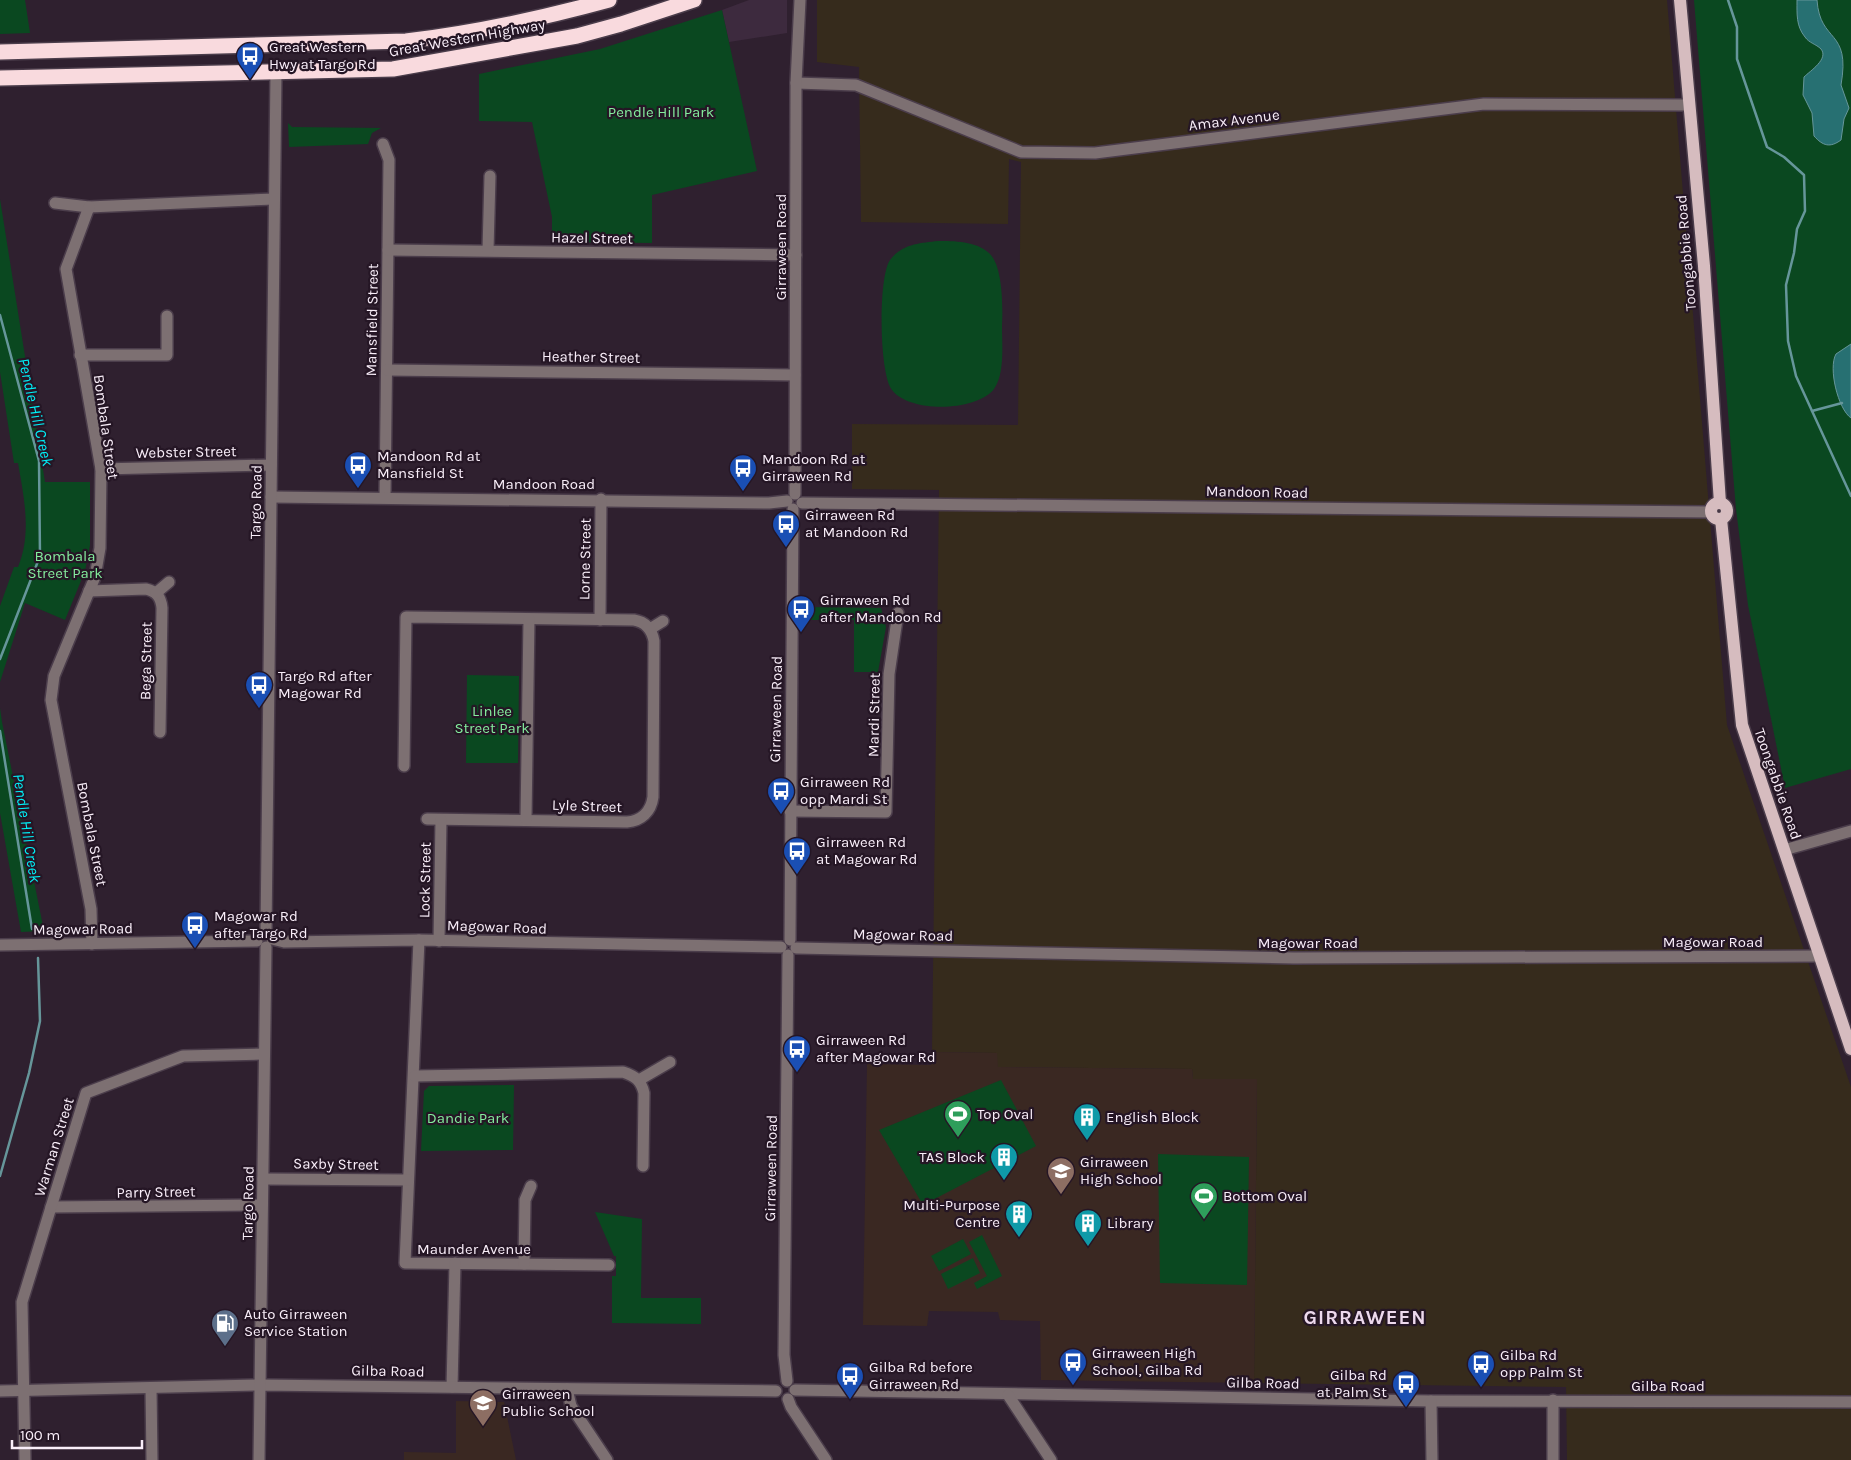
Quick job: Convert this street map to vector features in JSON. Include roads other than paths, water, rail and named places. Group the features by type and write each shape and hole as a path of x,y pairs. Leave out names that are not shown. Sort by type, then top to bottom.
{"highway":[{"name":"Great Western Highway","path":"0,52 406,41 440,37 528,20 609,0"},
{"name":"Great Western Highway","path":"0,78 370,70 419,66 577,36 621,24 690,1"}],"main road":[{"name":"Toongabbie Road","path":"1680,0 1705,275 1717,512 1742,726 1851,1049"}],"street":[{"name":"Girraween Road","path":"787,1381 784,1355 794,502 796,82 800,0"},
{"name":"Targo Road","path":"259,1460 276,72"},
{"name":"Amax Avenue","path":"796,82 856,85 1021,152 1095,153 1484,104 1689,105"},
{"name":"Mansfield Street","path":"383,144 390,160 386,497"},
{"path":"488,250 490,176"},
{"path":"55,203 89,207 274,199"},
{"name":"Bombala Street","path":"89,207 66,269 101,469 100,548 95,577 54,676 51,700 92,909 92,944"},
{"name":"Hazel Street","path":"388,250 796,255"},
{"path":"80,355 167,355 167,316"},
{"name":"Heather Street","path":"387,370 795,375"},
{"name":"Webster Street","path":"101,469 271,465"},
{"name":"Mandoon Road","path":"271,497 1717,512"},
{"name":"Lorne Street","path":"600,620 601,499"},
{"path":"89,590 146,589 156,593 169,582"},
{"name":"Bega Street","path":"156,593 162,608 160,732"},
{"name":"Mardi Street","path":"790,811 886,812 889,674 898,612"},
{"path":"404,766 406,617 634,620 643,622 650,629 662,622"},
{"path":"526,819 528,619"},
{"name":"Lyle Street","path":"427,820 526,819 629,822 642,818 650,809 653,797 654,641 650,629"},
{"name":"Lock Street","path":"439,941 441,820"},
{"path":"1784,850 1851,831"},
{"name":"Magowar Road","path":"0,945 265,940 284,942 419,940 1294,958 1820,956"},
{"name":"Maunder Avenue","path":"419,940 415,1076 405,1263 609,1265"},
{"name":"Warman Street","path":"25,1460 22,1390 22,1302 86,1093 183,1056 264,1054"},
{"path":"639,1080 670,1062"},
{"path":"415,1076 623,1072 634,1075 639,1080 644,1093 643,1166"},
{"name":"Saxby Street","path":"263,1179 408,1180"},
{"path":"524,1264 525,1200 531,1186"},
{"name":"Parry Street","path":"51,1207 262,1205"},
{"path":"452,1387 454,1263"},
{"path":"791,1395 780,1398 776,1391 779,1384 787,1381 792,1383 791,1407 826,1460"},
{"name":"Gilba Road","path":"0,1391 260,1385 776,1391"},
{"path":"151,1388 152,1460"},
{"path":"567,1389 571,1406 607,1460"},
{"name":"Gilba Road","path":"791,1395 1008,1395 1432,1401 1851,1402"},
{"path":"1008,1395 1051,1460"},
{"path":"1553,1400 1554,1460"},
{"path":"1432,1401 1432,1460"}],"waterway":[{"path":"1728,0 1737,27 1737,59 1767,147 1784,157 1804,175 1805,211 1797,229 1794,253 1786,285 1788,341 1796,376 1851,496"},
{"name":"Pendle Hill Creek","path":"0,315 39,461 40,556 0,659"},
{"path":"1812,411 1842,403"},
{"name":"Pendle Hill Creek","path":"0,731 32,929"},
{"path":"0,1176 29,1073 40,1021 38,958"}],"place":[{"name":"Great Western Hwy at Targo Rd","path":"250,80"},
{"name":"Mandoon Rd at Mansfield St","path":"358,489"},
{"name":"Mandoon Rd at Girraween Rd","path":"743,492"},
{"name":"Girraween Rd at Mandoon Rd","path":"786,548"},
{"name":"Girraween Rd after Mandoon Rd","path":"801,633"},
{"name":"Targo Rd after Magowar Rd","path":"259,709"},
{"name":"Girraween Rd opp Mardi St","path":"781,815"},
{"name":"Girraween Rd at Magowar Rd","path":"797,875"},
{"name":"Magowar Rd after Targo Rd","path":"195,949"},
{"name":"Girraween Rd after Magowar Rd","path":"797,1073"},
{"name":"Top Oval","path":"958,1138"},
{"name":"English Block","path":"1087,1141"},
{"name":"TAS Block","path":"1004,1181"},
{"name":"Girraween High School","path":"1061,1195"},
{"name":"Bottom Oval","path":"1204,1220"},
{"name":"Multi-Purpose Centre","path":"1019,1238"},
{"name":"Library","path":"1088,1247"},
{"name":"Auto Girraween Service Station","path":"225,1347"},
{"name":"Girraween High School, Gilba Rd","path":"1073,1386"},
{"name":"Gilba Rd opp Palm St","path":"1481,1388"},
{"name":"Gilba Rd before Girraween Rd","path":"850,1400"},
{"name":"Gilba Rd at Palm St","path":"1406,1408"},
{"name":"Girraween Public School","path":"483,1427"}],"district":[{"name":"GIRRAWEEN","path":"1365,1317"}],"park label":[{"name":"Pendle Hill Park","path":"661,112"},
{"name":"Bombala Street Park","path":"65,564"},
{"name":"Linlee Street Park","path":"492,720"},
{"name":"Dandie Park","path":"468,1118"}]}
